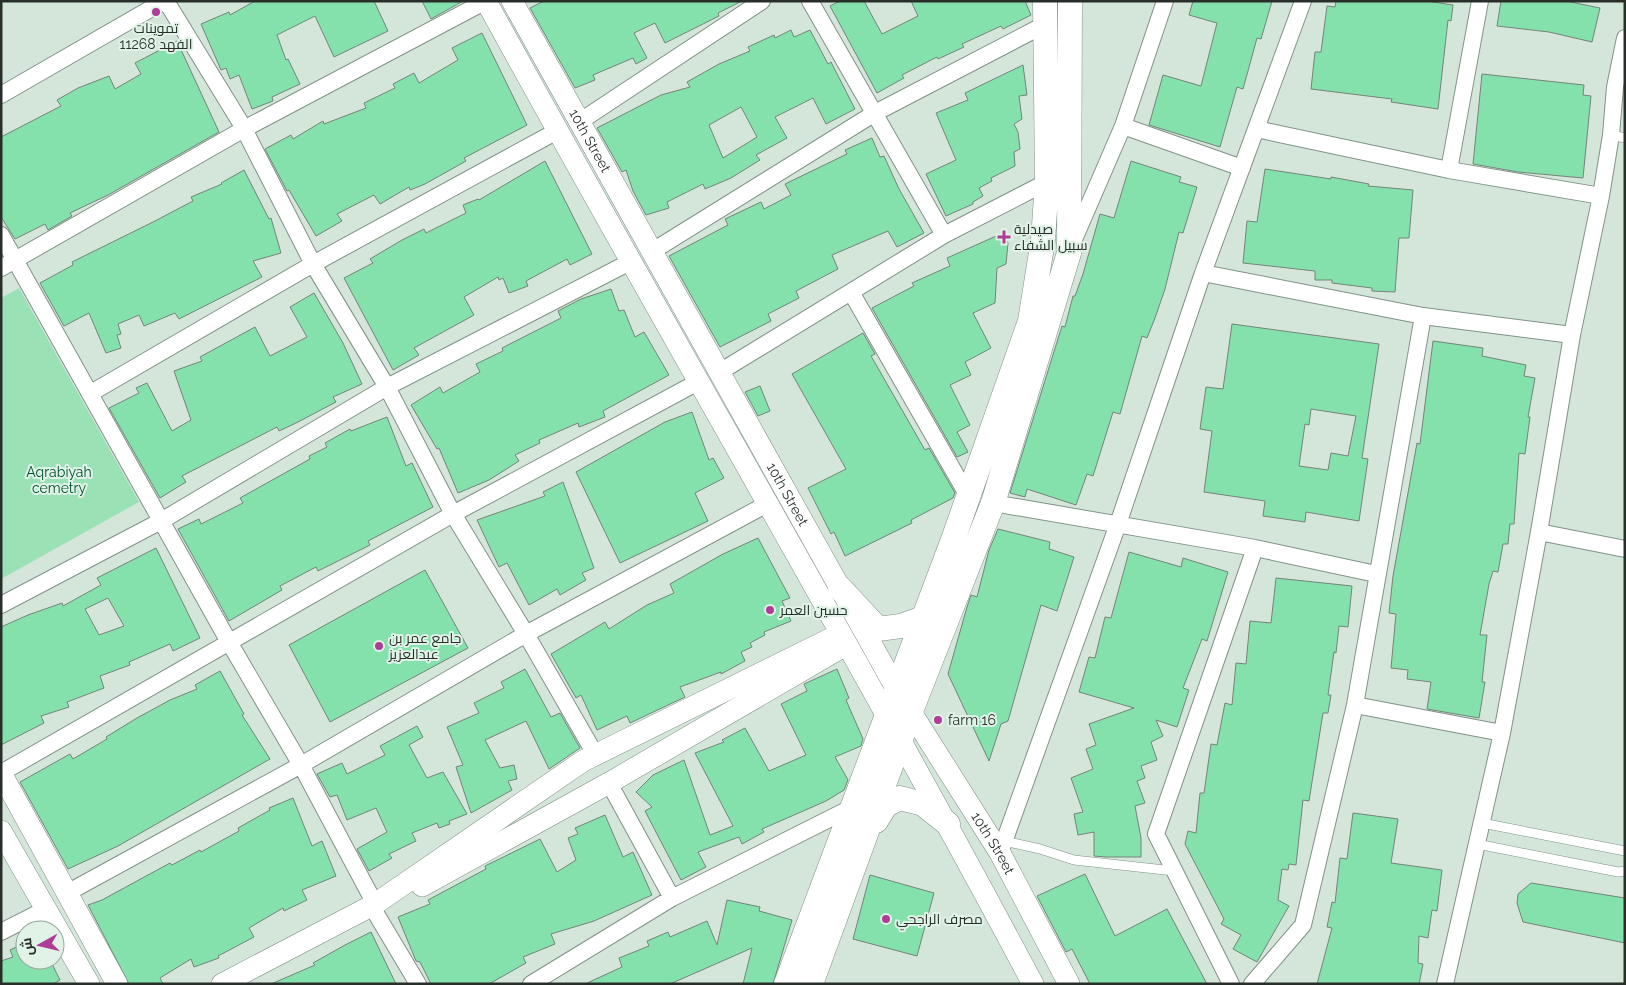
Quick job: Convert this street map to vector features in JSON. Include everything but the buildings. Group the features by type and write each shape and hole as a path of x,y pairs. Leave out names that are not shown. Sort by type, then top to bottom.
{"main road":[{"path":"786,984 886,714 897,690 1030,321 1043,240 1047,182 1045,1"},
{"path":"811,984 911,711 994,503 1069,253 1070,1"},
{"path":"840,588 878,629 901,626 923,618"},
{"path":"859,851 886,805 900,798 923,804 948,824"}],"street":[{"path":"1,95 165,1 244,129 313,264 387,387 453,514 526,634 595,754"},
{"path":"1,268 244,129 486,1"},
{"name":"10th Street","path":"486,1 630,262 769,503 948,824 1033,984"},
{"name":"10th Street","path":"512,1 718,373 897,690 1002,847 1070,984"},
{"path":"579,122 762,1"},
{"path":"810,1 944,235"},
{"path":"1069,253 1123,126 1164,1"},
{"path":"1002,847 1118,524 1203,273 1303,1"},
{"path":"1449,170 1480,1"},
{"path":"651,252 874,113 1044,25"},
{"path":"1445,984 1502,733 1539,532 1572,335 1601,196 1618,136 1625,38"},
{"path":"1123,126 1242,168"},
{"path":"1256,129 1449,170 1601,196"},
{"path":"91,393 313,264 558,131"},
{"path":"718,373 944,235 1047,182"},
{"path":"1,235 229,642 301,765 375,908 418,984"},
{"path":"1,605 161,521 387,387 630,262"},
{"path":"1203,273 1423,316 1572,335"},
{"path":"851,292 968,496"},
{"path":"1252,984 1303,924 1355,705 1376,574 1423,316"},
{"path":"117,984 1,773 453,514 698,382"},
{"path":"67,893 301,765 526,634 769,503"},
{"path":"994,503 1255,548 1376,574"},
{"path":"1539,532 1625,549"},
{"path":"1230,984 1156,834 1255,548"},
{"path":"250,984 375,908 595,754 844,639"},
{"path":"222,984 375,908 609,783 844,639"},
{"path":"1355,705 1502,733"},
{"path":"609,783 672,898"},
{"path":"531,984 672,898 851,808"},
{"path":"1,831 89,984"},
{"path":"1,932 46,908"}],"lane":[{"path":"1482,823 1625,851"},
{"path":"1477,844 1618,872 1625,871"},
{"path":"1002,847 1040,849 1074,860 1174,871"}],"green space":[{"name":"Aqrabiyah cemetry","path":"19,288 139,502 1,579 1,298"}],"place":[{"name":"تموينات الفهد 11268","path":"156,12"},
{"name":"صيدلية سبيل الشفاء","path":"1004,237"},
{"name":"حسين العمر","path":"770,610"},
{"name":"جامع عمر بن عبدالعزيز","path":"379,646"},
{"name":"farm 16","path":"938,720"},
{"name":"مصرف الراجحي","path":"886,919"}]}
